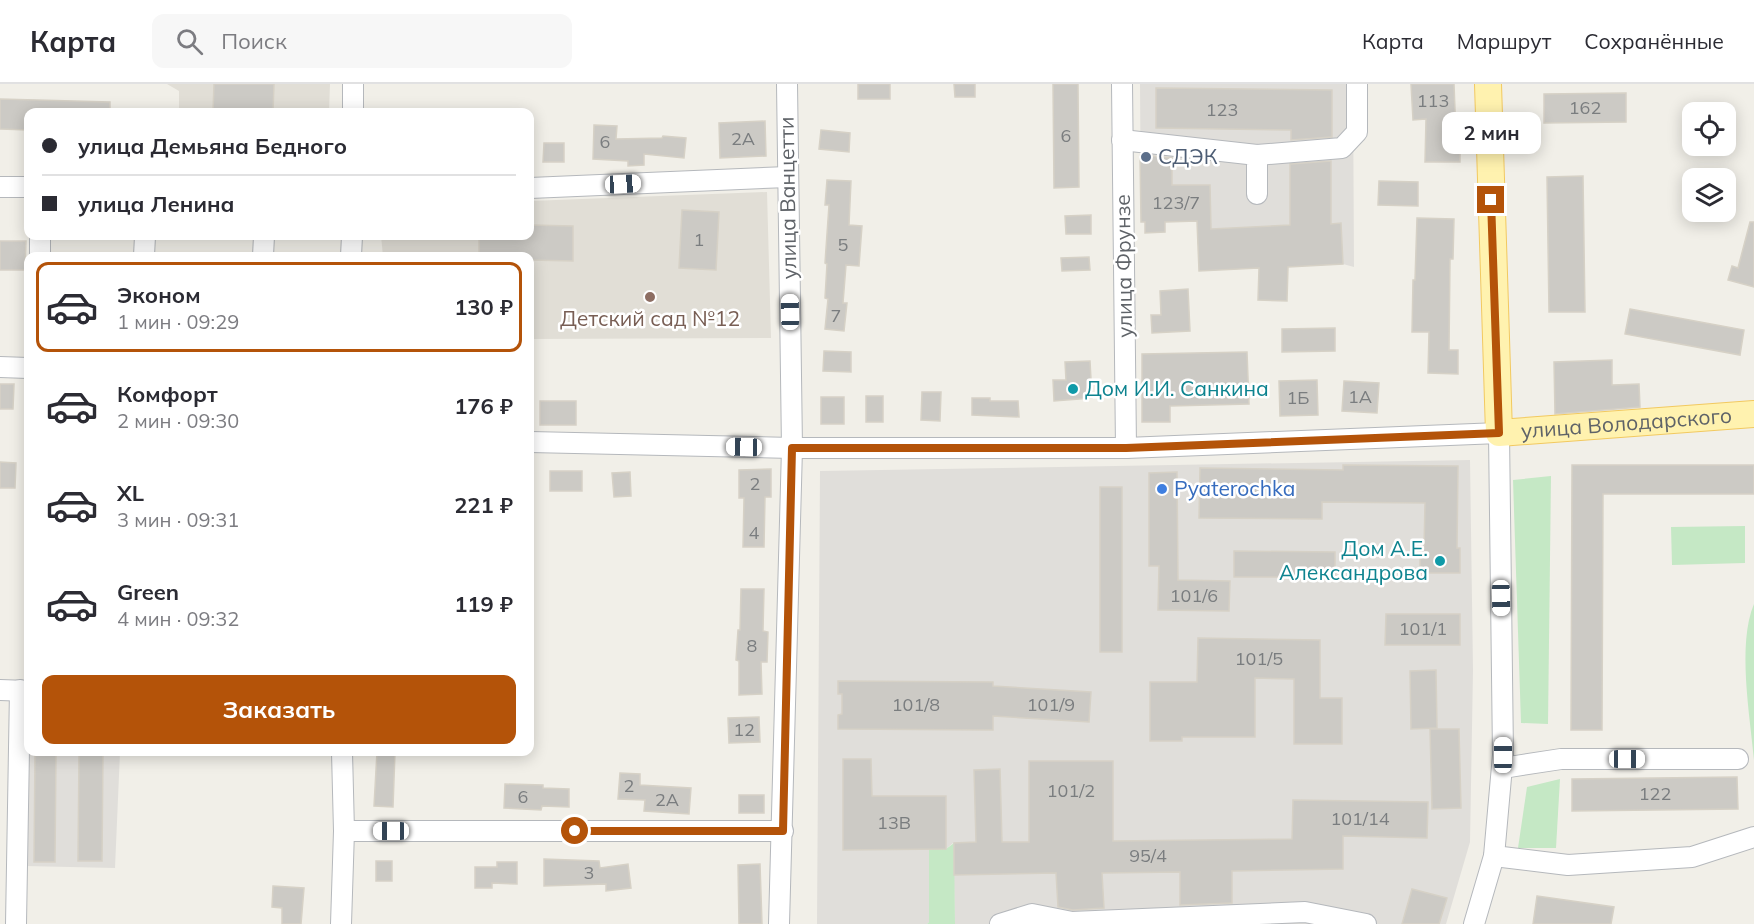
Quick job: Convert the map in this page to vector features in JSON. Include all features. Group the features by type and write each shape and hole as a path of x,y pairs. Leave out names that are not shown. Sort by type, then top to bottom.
{"main road":[{"path":"1488,84 1499,433"},
{"name":"улица Володарского","path":"1499,433 1754,414"}],"street":[{"path":"353,84 353,108"},
{"name":"улица Ванцетти","path":"779,924 792,448 787,84"},
{"name":"улица Фрунзе","path":"1122,84 1126,448"},
{"path":"1122,140 1257,155 1342,148 1357,132 1357,84"},
{"path":"1257,155 1257,194"},
{"path":"534,188 788,177"},
{"path":"0,187 24,187"},
{"path":"0,367 24,368"},
{"path":"534,442 792,448 1126,448 1499,433 1503,768 1494,856 1474,924"},
{"path":"0,690 24,691 16,924"},
{"path":"341,924 344,831 342,756"},
{"path":"1503,768 1561,759 1738,759"},
{"path":"344,831 783,831"},
{"path":"1494,856 1568,865 1692,857 1754,837"},
{"path":"1000,924 1032,914 1072,923 1305,912 1359,923"}],"shaded area":[{"path":"167,84 330,84 329,108 179,108 179,91"},
{"path":"1140,84 1353,84 1354,267 1343,264 1199,271 1197,221 1141,222"},
{"name":"Детский сад №12","path":"767,192 771,338 534,339 534,252 383,252 381,240 534,240 534,201"},
{"path":"1470,460 1473,670 1470,842 1446,924 955,924 953,843 946,849 930,849 929,922 927,924 817,924 820,471"},
{"path":"28,756 120,756 115,868 25,866"}],"green space":[{"path":"1551,476 1548,724 1521,723 1513,480"},
{"path":"1745,526 1745,563 1672,565 1671,527"},
{"path":"1754,604 1754,760 1745,659 1749,620"},
{"path":"1560,779 1556,848 1518,848 1527,787"},
{"path":"954,843 955,924 927,924 929,922 929,849 946,849"}],"building":[{"path":"214,84 274,84 273,108 213,108"},
{"path":"858,84 890,84 890,99 858,99"},
{"path":"954,84 975,84 975,97 955,97"},
{"path":"1053,84 1078,84 1079,187 1054,188"},
{"path":"1411,84 1454,84 1456,136 1460,136 1460,162 1425,162 1426,119 1413,120"},
{"path":"1156,88 1332,90 1332,137 1291,140 1291,130 1156,128"},
{"path":"1626,93 1626,122 1544,123 1544,94"},
{"path":"0,99 110,102 110,108 24,108 24,130 0,129"},
{"path":"765,121 766,156 720,158 719,123"},
{"path":"594,125 617,126 616,139 662,138 663,136 686,138 684,158 644,154 644,165 628,166 628,161 593,159"},
{"path":"821,130 850,133 849,152 819,149"},
{"path":"544,143 564,143 564,162 543,162"},
{"path":"1140,155 1172,158 1172,185 1210,185 1211,229 1290,225 1290,164 1331,161 1331,224 1341,223 1343,264 1288,267 1287,301 1258,300 1259,268 1199,271 1197,221 1165,222 1165,232 1145,233 1145,222 1141,222"},
{"path":"1583,176 1585,312 1549,312 1547,177"},
{"path":"827,180 851,181 849,225 862,226 859,266 846,265 843,303 847,303 844,331 825,329 828,299 825,298 829,205 825,205"},
{"path":"1379,181 1418,182 1418,206 1378,205"},
{"path":"682,210 719,212 716,270 679,268"},
{"path":"1091,215 1091,234 1066,234 1065,216"},
{"path":"1417,218 1454,219 1453,259 1450,259 1449,350 1458,350 1458,374 1428,373 1429,332 1412,332"},
{"path":"1750,222 1754,222 1754,287 1728,280 1732,266 1738,268"},
{"path":"534,225 573,226 573,261 534,260 534,252 479,252 479,240 534,240"},
{"path":"0,241 26,241 24,270 0,270"},
{"path":"1089,257 1090,270 1062,271 1061,258"},
{"path":"1188,289 1190,331 1152,333 1151,315 1161,315 1160,291"},
{"path":"1630,309 1744,330 1740,355 1625,334"},
{"path":"1335,328 1335,351 1282,352 1282,329"},
{"path":"824,351 851,352 851,372 823,371"},
{"path":"1247,352 1249,404 1170,406 1170,422 1142,422 1142,354"},
{"path":"1612,360 1612,385 1639,384 1640,407 1555,414 1554,362"},
{"name":"Дом И.И. Санкина","path":"1090,361 1092,398 1054,401 1053,380 1066,380 1065,362"},
{"path":"1317,380 1318,415 1280,416 1279,381"},
{"path":"1344,381 1379,383 1377,413 1342,411"},
{"path":"0,384 14,384 13,409 0,409"},
{"path":"922,392 941,392 940,421 921,420"},
{"path":"866,396 883,396 883,422 866,422"},
{"path":"821,397 844,397 844,424 821,424"},
{"path":"972,398 990,398 990,401 1018,401 1019,417 972,415"},
{"path":"540,401 576,401 576,425 540,425"},
{"path":"0,462 16,463 15,488 0,488"},
{"path":"1343,465 1458,466 1457,548 1460,548 1460,573 1420,573 1420,548 1424,548 1425,503 1322,502 1322,519 1199,518 1200,468 1343,470"},
{"path":"1572,465 1754,465 1754,494 1603,494 1602,730 1571,730"},
{"path":"771,469 771,497 765,497 764,547 743,547 744,498 739,498 739,470"},
{"path":"550,471 582,471 582,491 550,491"},
{"path":"630,472 631,496 614,497 612,473"},
{"path":"1177,472 1178,580 1230,581 1229,611 1158,610 1159,566 1149,566 1149,473"},
{"path":"1100,487 1122,487 1122,652 1100,652"},
{"path":"1234,551 1335,552 1335,577 1234,577"},
{"path":"741,589 764,589 763,631 768,632 767,662 761,662 762,694 739,695 739,661 736,660 738,630 740,630"},
{"path":"1386,614 1460,614 1460,645 1385,645"},
{"path":"1198,638 1320,640 1320,698 1342,698 1342,744 1294,744 1294,679 1255,678 1255,737 1182,737 1182,741 1150,741 1150,682 1197,682"},
{"path":"1436,670 1437,728 1411,729 1410,671"},
{"path":"838,681 993,682 993,686 1091,692 1089,722 993,716 993,730 838,729 838,715 842,714 842,694 838,694"},
{"path":"759,717 760,742 729,743 728,718"},
{"path":"1430,729 1459,729 1461,808 1432,809"},
{"path":"35,756 56,756 55,862 34,862"},
{"path":"79,756 103,756 102,861 78,861"},
{"path":"377,756 395,756 393,807 374,806"},
{"path":"843,759 871,759 872,796 946,796 946,849 843,850"},
{"path":"1029,761 1113,761 1113,841 1292,839 1293,800 1428,802 1427,838 1343,836 1343,869 1232,871 1232,903 1180,905 1180,872 1102,873 1104,908 1073,910 1058,907 1056,873 954,875 954,843 976,842 974,770 1000,769 1002,842 1029,842"},
{"path":"620,773 640,774 640,785 691,788 689,814 644,811 645,800 618,799"},
{"path":"1737,777 1738,809 1572,811 1572,779"},
{"path":"505,784 543,785 543,788 569,789 569,807 542,806 541,810 504,808"},
{"path":"739,795 764,795 764,813 739,813"},
{"path":"544,859 599,861 600,868 628,864 631,888 606,891 606,884 544,886"},
{"path":"376,861 392,861 392,881 376,881"},
{"path":"497,862 517,862 517,884 492,883 492,888 475,888 475,867 497,867"},
{"path":"760,864 762,924 739,924 738,865"},
{"path":"273,886 304,888 301,924 282,924 282,908 272,907"},
{"path":"1412,889 1447,898 1439,924 1402,924"},
{"path":"1537,896 1614,907 1611,924 1533,924"}],"place":[{"name":"СДЭК","path":"1146,157"},
{"name":"Детский сад №12","path":"650,297"},
{"name":"Дом И.И. Санкина","path":"1073,389"},
{"name":"Pyaterochka","path":"1162,489"},
{"name":"Дом А.Е. Александрова","path":"1440,561"}],"route":[{"path":"575,831 783,831 792,448 1126,448 1499,433 1491,200"}]}
